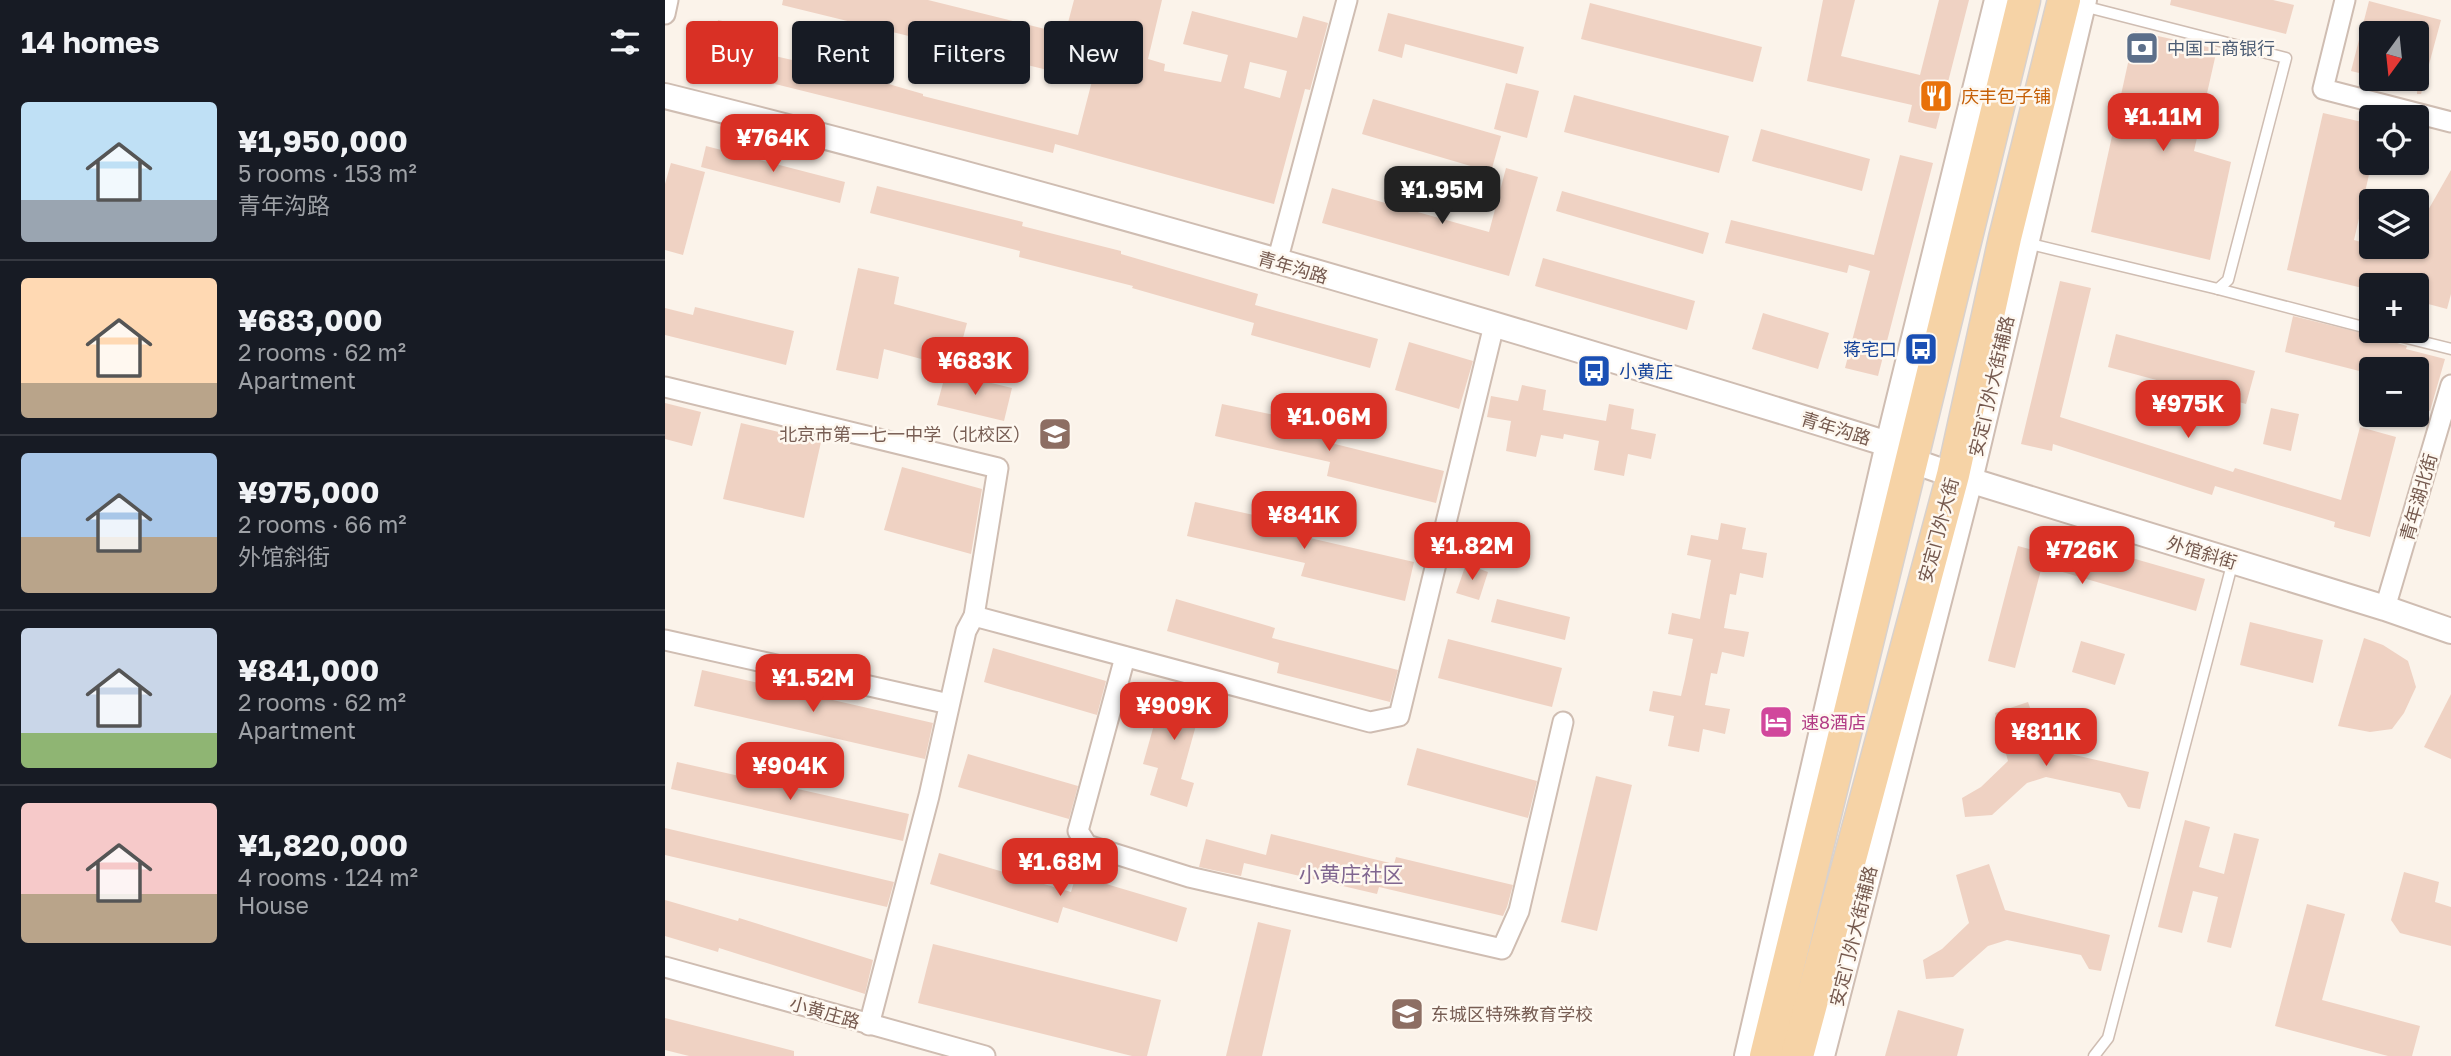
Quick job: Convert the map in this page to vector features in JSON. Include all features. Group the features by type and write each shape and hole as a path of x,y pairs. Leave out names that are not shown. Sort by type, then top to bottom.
{"main road":[{"path":"1766,1056 1900,453 1951,303 2024,0"},
{"name":"安定门外大街","path":"1797,1056 1961,477 2073,2"}],"street":[{"path":"665,14 668,0"},
{"path":"1277,262 1347,0"},
{"path":"1747,1056 1900,453 1918,328 1997,0"},
{"path":"2345,0 2323,89 2451,122"},
{"name":"青年沟路","path":"665,96 954,169 1494,325 1900,453 1961,477"},
{"path":"1918,328 1951,303"},
{"path":"974,616 1370,722 1399,716 1494,325"},
{"name":"青年湖北街","path":"2385,608 2451,385"},
{"path":"665,387 998,468 974,616 966,631 929,796 869,1025"},
{"name":"外馆斜街","path":"1961,477 2385,608 2451,631"},
{"name":"安定门外大街辅路","path":"1822,1056 1961,477"},
{"path":"665,640 949,704"},
{"path":"1125,657 1078,831 1087,845 1189,877 1502,949 1519,911 1563,722"},
{"name":"小黄庄路","path":"665,967 985,1056"}],"lane":[{"path":"2073,2 2286,58 2228,280 2218,289"},
{"path":"2015,241 2359,326"},
{"path":"2427,343 2451,349"},
{"path":"2094,1056 2108,1038 2233,561"}],"building":[{"path":"783,0 928,0 1013,21 908,21 908,36 894,32 894,21 847,21 782,5"},
{"path":"1074,0 1162,0 1148,59 1165,64 1164,71 1221,82 1228,55 1183,44 1192,11 1297,38 1303,16 1328,23 1310,90 1305,89 1274,204 1055,144 1053,153 775,84 778,84 778,57 792,60 792,84 889,84 923,96 1078,135 1091,84 1143,84 1143,21 1068,21","holes":["1250,62 1287,71 1280,98 1244,88"]},
{"path":"1823,0 1855,0 1841,56 1920,75 1939,0 1969,0 1936,129 1908,122 1912,105 1807,81"},
{"path":"2171,0 2273,0 2294,5 2286,34 2170,5"},
{"path":"2369,1 2441,20 2429,64 2429,21 2364,21"},
{"path":"1590,3 1762,47 1753,82 1581,39"},
{"path":"1388,13 1524,47 1517,74 1405,44 1402,58 1378,51"},
{"path":"1030,25 1044,29 1044,69 1030,66"},
{"path":"2135,31 2217,49 2194,151 2231,162 2210,260 2091,232"},
{"path":"2359,40 2359,73 2351,71"},
{"path":"1506,83 1539,91 1527,138 1494,129"},
{"path":"1574,95 1729,136 1719,173 1564,132"},
{"path":"1373,99 1501,136 1491,172 1362,134"},
{"path":"2323,113 2359,121 2359,175 2369,175 2366,189 2359,189 2359,218 2354,240 2359,241 2359,259 2429,259 2429,208 2451,170 2451,294 2447,309 2429,304 2429,273 2359,273 2359,287 2287,270"},
{"path":"1761,129 1870,159 1862,191 1752,161"},
{"path":"706,146 845,182 840,203 701,167"},
{"path":"1900,155 1933,163 1878,376 1845,368 1870,271 1849,265 1847,273 1725,243 1731,220 1874,255"},
{"path":"671,163 705,172 683,255 665,250 665,184"},
{"path":"1506,168 1538,177 1509,276 1322,223 1332,188 1489,232"},
{"path":"877,186 1023,222 1022,226 1121,251 1121,254 1258,294 1255,305 1378,339 1370,368 1251,335 1254,323 1132,288 1133,286 1019,257 1020,251 870,213"},
{"path":"1562,191 1709,233 1703,254 1556,211"},
{"path":"1543,258 1695,301 1687,330 1535,286"},
{"path":"858,268 899,277 894,304 967,323 955,368 884,349 878,379 836,370"},
{"path":"2060,281 2091,288 2060,417 2233,472 2235,468 2341,500 2360,427 2396,437 2370,537 2334,527 2335,522 2215,486 2212,495 2053,444 2052,451 2021,444"},
{"path":"695,307 794,331 786,365 665,335 665,308 693,315"},
{"path":"1763,313 1829,333 1818,369 1752,349"},
{"path":"2293,316 2359,332 2359,343 2397,343 2407,346 2406,349 2445,359 2430,411 2429,357 2359,357 2359,371 2285,352"},
{"path":"2116,334 2255,371 2246,404 2108,367"},
{"path":"1409,342 1473,361 1459,409 1395,390"},
{"path":"946,372 1012,388 1004,421 937,405"},
{"path":"1522,385 1546,390 1543,410 1606,421 1609,404 1634,409 1631,429 1656,434 1651,459 1628,454 1624,476 1594,470 1599,441 1564,434 1563,439 1541,435 1536,457 1506,451 1511,421 1487,417 1491,396 1518,401"},
{"path":"665,403 701,412 692,446 665,439"},
{"path":"1222,404 1335,428 1331,443 1444,471 1436,503 1327,476 1330,462 1215,436"},
{"path":"2271,408 2299,414 2291,451 2263,444"},
{"path":"741,423 821,442 804,518 723,499"},
{"path":"902,467 982,489 971,554 884,530"},
{"path":"1195,502 1303,526 1301,536 1414,562 1405,601 1301,576 1305,563 1187,536"},
{"path":"1721,523 1746,528 1742,549 1767,553 1763,578 1740,573 1736,595 1730,594 1724,628 1749,632 1744,657 1722,652 1717,674 1711,673 1705,705 1730,709 1725,734 1703,729 1699,752 1668,746 1674,716 1649,711 1653,691 1681,696 1693,639 1668,634 1672,613 1700,619 1711,560 1687,555 1691,535 1718,540"},
{"path":"2055,536 2205,579 2196,611 2042,566 2015,668 1988,661 2018,546 2049,554"},
{"path":"1466,564 1488,572 1479,600 1456,593"},
{"path":"1176,599 1275,628 1272,638 1398,670 1390,702 1277,673 1279,663 1167,631"},
{"path":"1497,599 1570,617 1565,640 1491,622"},
{"path":"2250,622 2323,640 2313,683 2240,665"},
{"path":"2364,638 2383,645 2408,661 2416,687 2404,713 2392,729 2370,732 2338,726"},
{"path":"1448,639 1562,668 1552,707 1438,678"},
{"path":"2081,641 2125,654 2115,685 2072,672"},
{"path":"993,648 1106,681 1097,715 984,682"},
{"path":"702,670 933,723 925,759 694,706"},
{"path":"1166,682 1205,693 1181,779 1194,783 1187,807 1150,795 1158,768 1143,764"},
{"path":"2451,694 2451,759 2424,747"},
{"path":"2028,702 2044,748 2149,772 2140,809 2128,807 2120,793 2046,777 2027,783 1992,815 1965,817 1962,798 1981,787 2008,761 1995,713"},
{"path":"1417,748 1537,781 1528,818 1407,785"},
{"path":"968,754 1078,786 1069,819 958,787"},
{"path":"677,762 909,814 903,841 671,789"},
{"path":"1596,776 1632,785 1597,931 1561,922"},
{"path":"2185,820 2210,827 2199,867 2224,874 2234,833 2259,839 2231,948 2207,942 2218,897 2193,891 2182,933 2158,927"},
{"path":"665,828 894,882 887,907 665,855"},
{"path":"1271,834 1394,864 1396,857 1513,885 1503,916 1379,887 1377,894 1244,863 1241,876 1199,867 1206,839 1266,855"},
{"path":"939,853 1071,892 1076,875 1187,908 1177,942 1063,907 1058,923 930,884"},
{"path":"1989,864 2005,910 2110,935 2101,971 2089,969 2081,955 2007,940 1988,946 1953,977 1926,979 1923,960 1942,949 1969,923 1956,875"},
{"path":"2404,872 2439,882 2435,902 2451,907 2451,946 2400,933 2391,920"},
{"path":"665,900 738,921 739,918 873,960 865,994 719,948 718,952 665,936"},
{"path":"2307,904 2345,914 2322,1000 2420,1026 2412,1056 2388,1056 2275,1026"},
{"path":"1258,922 1291,930 1262,1056 1226,1056"},
{"path":"933,944 1161,1000 1147,1056 1132,1056 918,1003"},
{"path":"1898,1010 1964,1029 1957,1056 1885,1056"},
{"path":"665,1018 794,1051 794,1056 689,1056 665,1050"}],"place":[{"name":"中国工商银行","path":"2142,48"},
{"name":"庆丰包子铺","path":"1936,96"},
{"name":"蒋宅口","path":"1921,349"},
{"name":"小黄庄","path":"1594,371"},
{"name":"北京市第一七一中学（北校区）","path":"1055,434"},
{"name":"速8酒店","path":"1776,722"},
{"name":"东城区特殊教育学校","path":"1407,1014"}],"district":[{"name":"小黄庄社区","path":"1351,874"}]}
